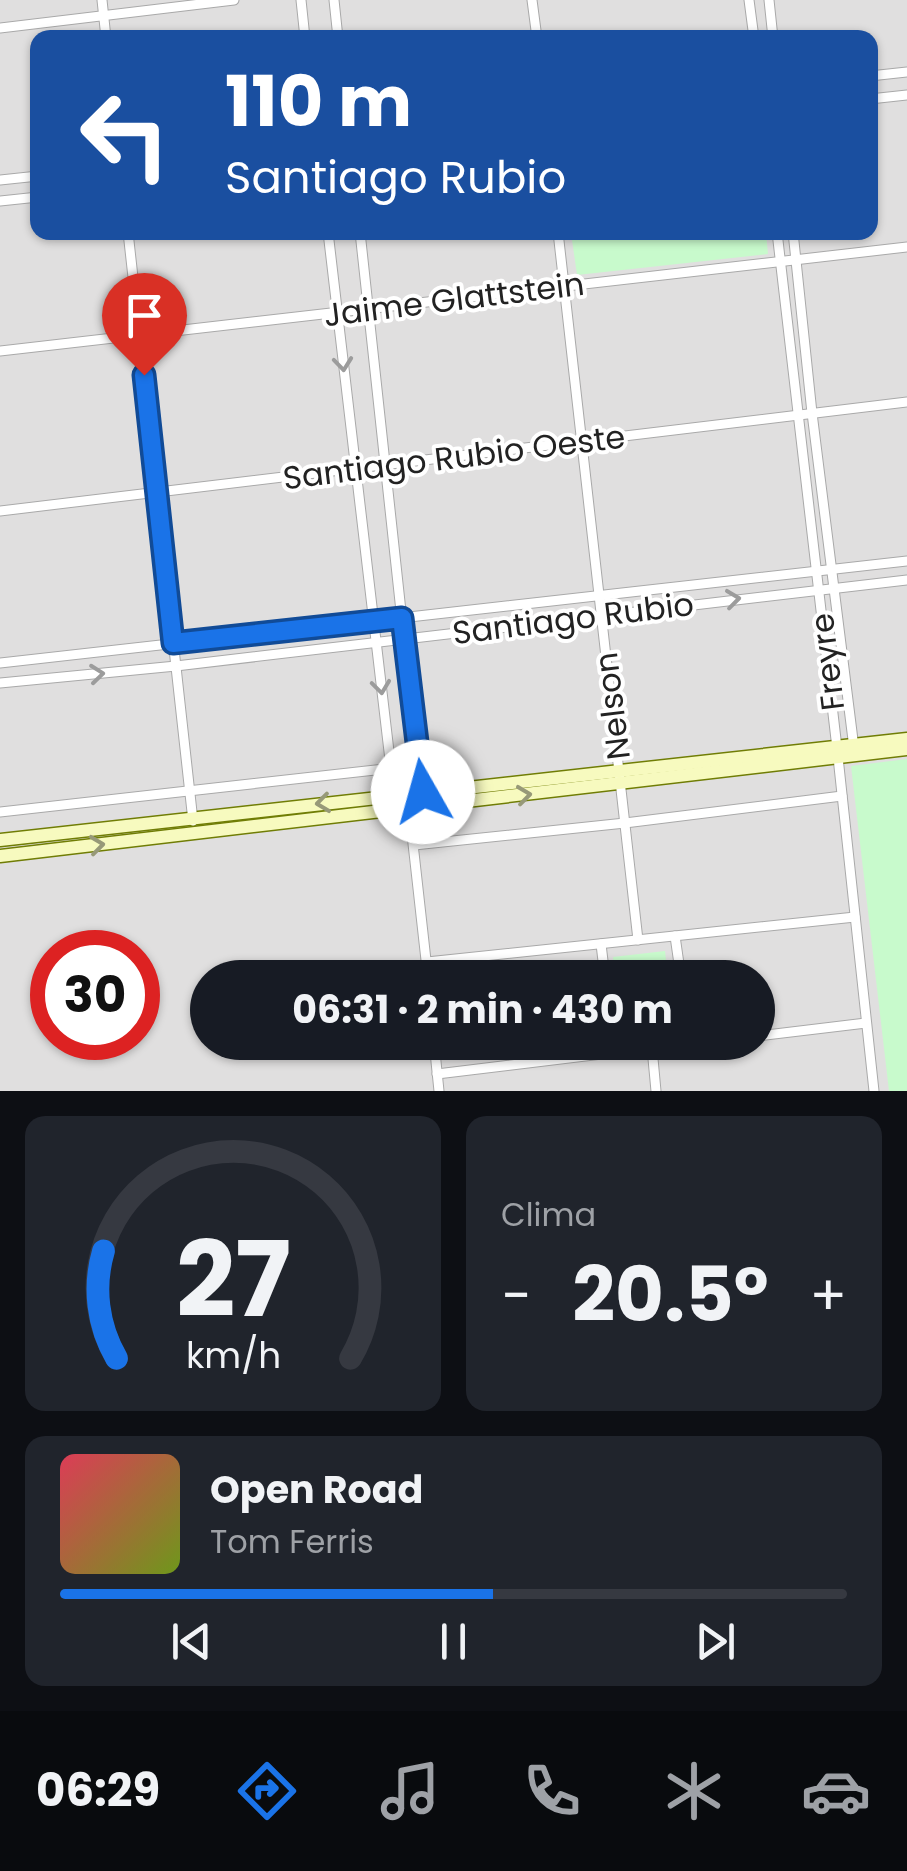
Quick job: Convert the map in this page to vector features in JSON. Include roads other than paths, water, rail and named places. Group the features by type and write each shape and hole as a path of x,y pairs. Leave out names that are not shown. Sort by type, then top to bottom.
{"street":[{"path":"102,0 105,30"},
{"path":"0,28 234,0"},
{"path":"301,0 304,30"},
{"path":"334,0 337,30"},
{"path":"532,0 535,30"},
{"path":"749,0 753,30"},
{"path":"769,0 772,30"},
{"path":"878,75 907,72"},
{"path":"878,98 907,95"},
{"path":"0,180 30,177"},
{"path":"0,201 30,198"},
{"path":"129,240 193,826"},
{"path":"329,240 394,794 410,808 427,960"},
{"path":"361,240 423,792 410,808"},
{"name":"Nelson","path":"559,240 638,940"},
{"name":"Freyre","path":"777,240 874,1091"},
{"name":"Freyre","path":"794,240 830,568 855,751"},
{"name":"Jaime Glattstein","path":"0,352 907,247"},
{"name":"Santiago Rubio Oeste","path":"0,511 907,402"},
{"name":"Santiago Rubio","path":"0,663 907,560"},
{"name":"Santiago Rubio","path":"0,684 907,580"},
{"path":"855,751 907,739"},
{"path":"1,855 394,794 907,749"},
{"path":"0,812 420,764"},
{"path":"0,840 410,808 620,777"},
{"path":"414,845 842,796"},
{"path":"446,960 855,917"},
{"path":"676,936 679,960"},
{"path":"601,944 603,960"},
{"path":"775,1034 866,1023"},
{"path":"436,1060 439,1091"},
{"path":"437,1074 532,1060"},
{"path":"653,1060 656,1091"}]}
